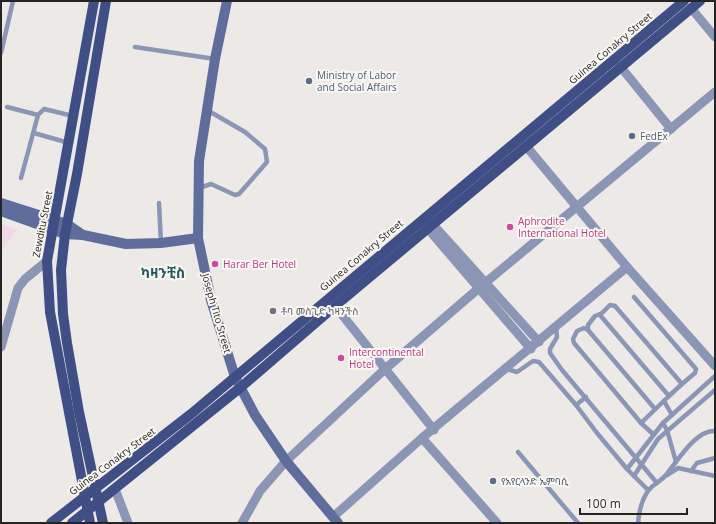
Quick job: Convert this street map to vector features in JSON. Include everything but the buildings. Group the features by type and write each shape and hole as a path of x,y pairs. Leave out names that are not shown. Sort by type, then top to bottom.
{"main road":[{"name":"Zewditu Street","path":"90,523 50,312 47,261 94,1"},
{"path":"103,523 79,412 63,314 61,270 66,229 77,174 106,1"},
{"name":"Joseph Tito Street","path":"227,1 215,59 199,161 198,238 211,300 236,377 255,415 286,461 335,520"},
{"name":"Guinea Conakry Street","path":"72,523 241,387 334,306 360,278 424,218 499,155 688,5 700,1"},
{"name":"Guinea Conakry Street","path":"51,523 85,495 135,459 360,278 431,227 620,66 665,24"},
{"path":"1,203 54,226"},
{"path":"1,211 84,235 126,244 161,243 198,238"}],"street":[{"path":"688,5 715,37"},
{"path":"620,66 671,129"},
{"path":"242,523 260,491 286,461 384,370 577,206 715,92"},
{"path":"526,146 628,267 715,366"},
{"path":"499,155 506,163"},
{"path":"424,218 483,285 539,342"},
{"path":"1,347 18,288 25,279 47,261"},
{"path":"335,520 422,438 434,430 628,267"},
{"path":"483,285 531,349"},
{"path":"334,306 384,370 434,430"},
{"path":"422,438 497,523"},
{"path":"115,489 128,523"}],"lane":[{"path":"1,53 13,1"},
{"path":"135,47 215,59"},
{"path":"8,107 38,115"},
{"path":"21,178 38,115 44,109 73,116"},
{"path":"199,188 211,184 236,195 239,194 267,162 265,149 245,132 207,110"},
{"path":"34,133 69,143"},
{"path":"159,203 161,243"},
{"path":"634,297 696,369 695,373 641,422"},
{"path":"588,330 588,325 595,316 600,314 610,305 614,305 682,384"},
{"path":"600,314 669,396"},
{"path":"556,327 557,338 550,349 550,353 562,370 657,483"},
{"path":"654,409 588,330 584,328 578,331 573,339 574,343 641,422 654,434"},
{"path":"507,369 517,372 536,360 576,405 627,469 648,490"},
{"path":"627,469 663,423 715,376"},
{"path":"634,476 650,449 667,430 715,390"},
{"path":"576,405 586,397"},
{"path":"664,401 672,415"},
{"path":"663,423 667,430 676,462"},
{"path":"665,476 688,446 704,435 715,431"},
{"path":"518,452 578,523"},
{"path":"691,471 697,463 715,458"},
{"path":"638,523 640,506 648,490 665,476 678,468 715,476"}],"shaded area":[{"path":"1,223 16,230 1,252"}],"place":[{"name":"Ministry of Labor and Social Affairs","path":"309,81"},
{"name":"FedEx","path":"632,136"},
{"name":"Aphrodite International Hotel","path":"510,227"},
{"name":"Harar Ber Hotel","path":"215,264"},
{"name":"ቶባ መስጊድ ካዛንችስ","path":"273,311"},
{"name":"Intercontinental Hotel","path":"341,358"},
{"name":"የአየርላንድ ኤምባሲ","path":"493,481"}],"district":[{"name":"ካዛንቺስ","path":"163,272"}]}
